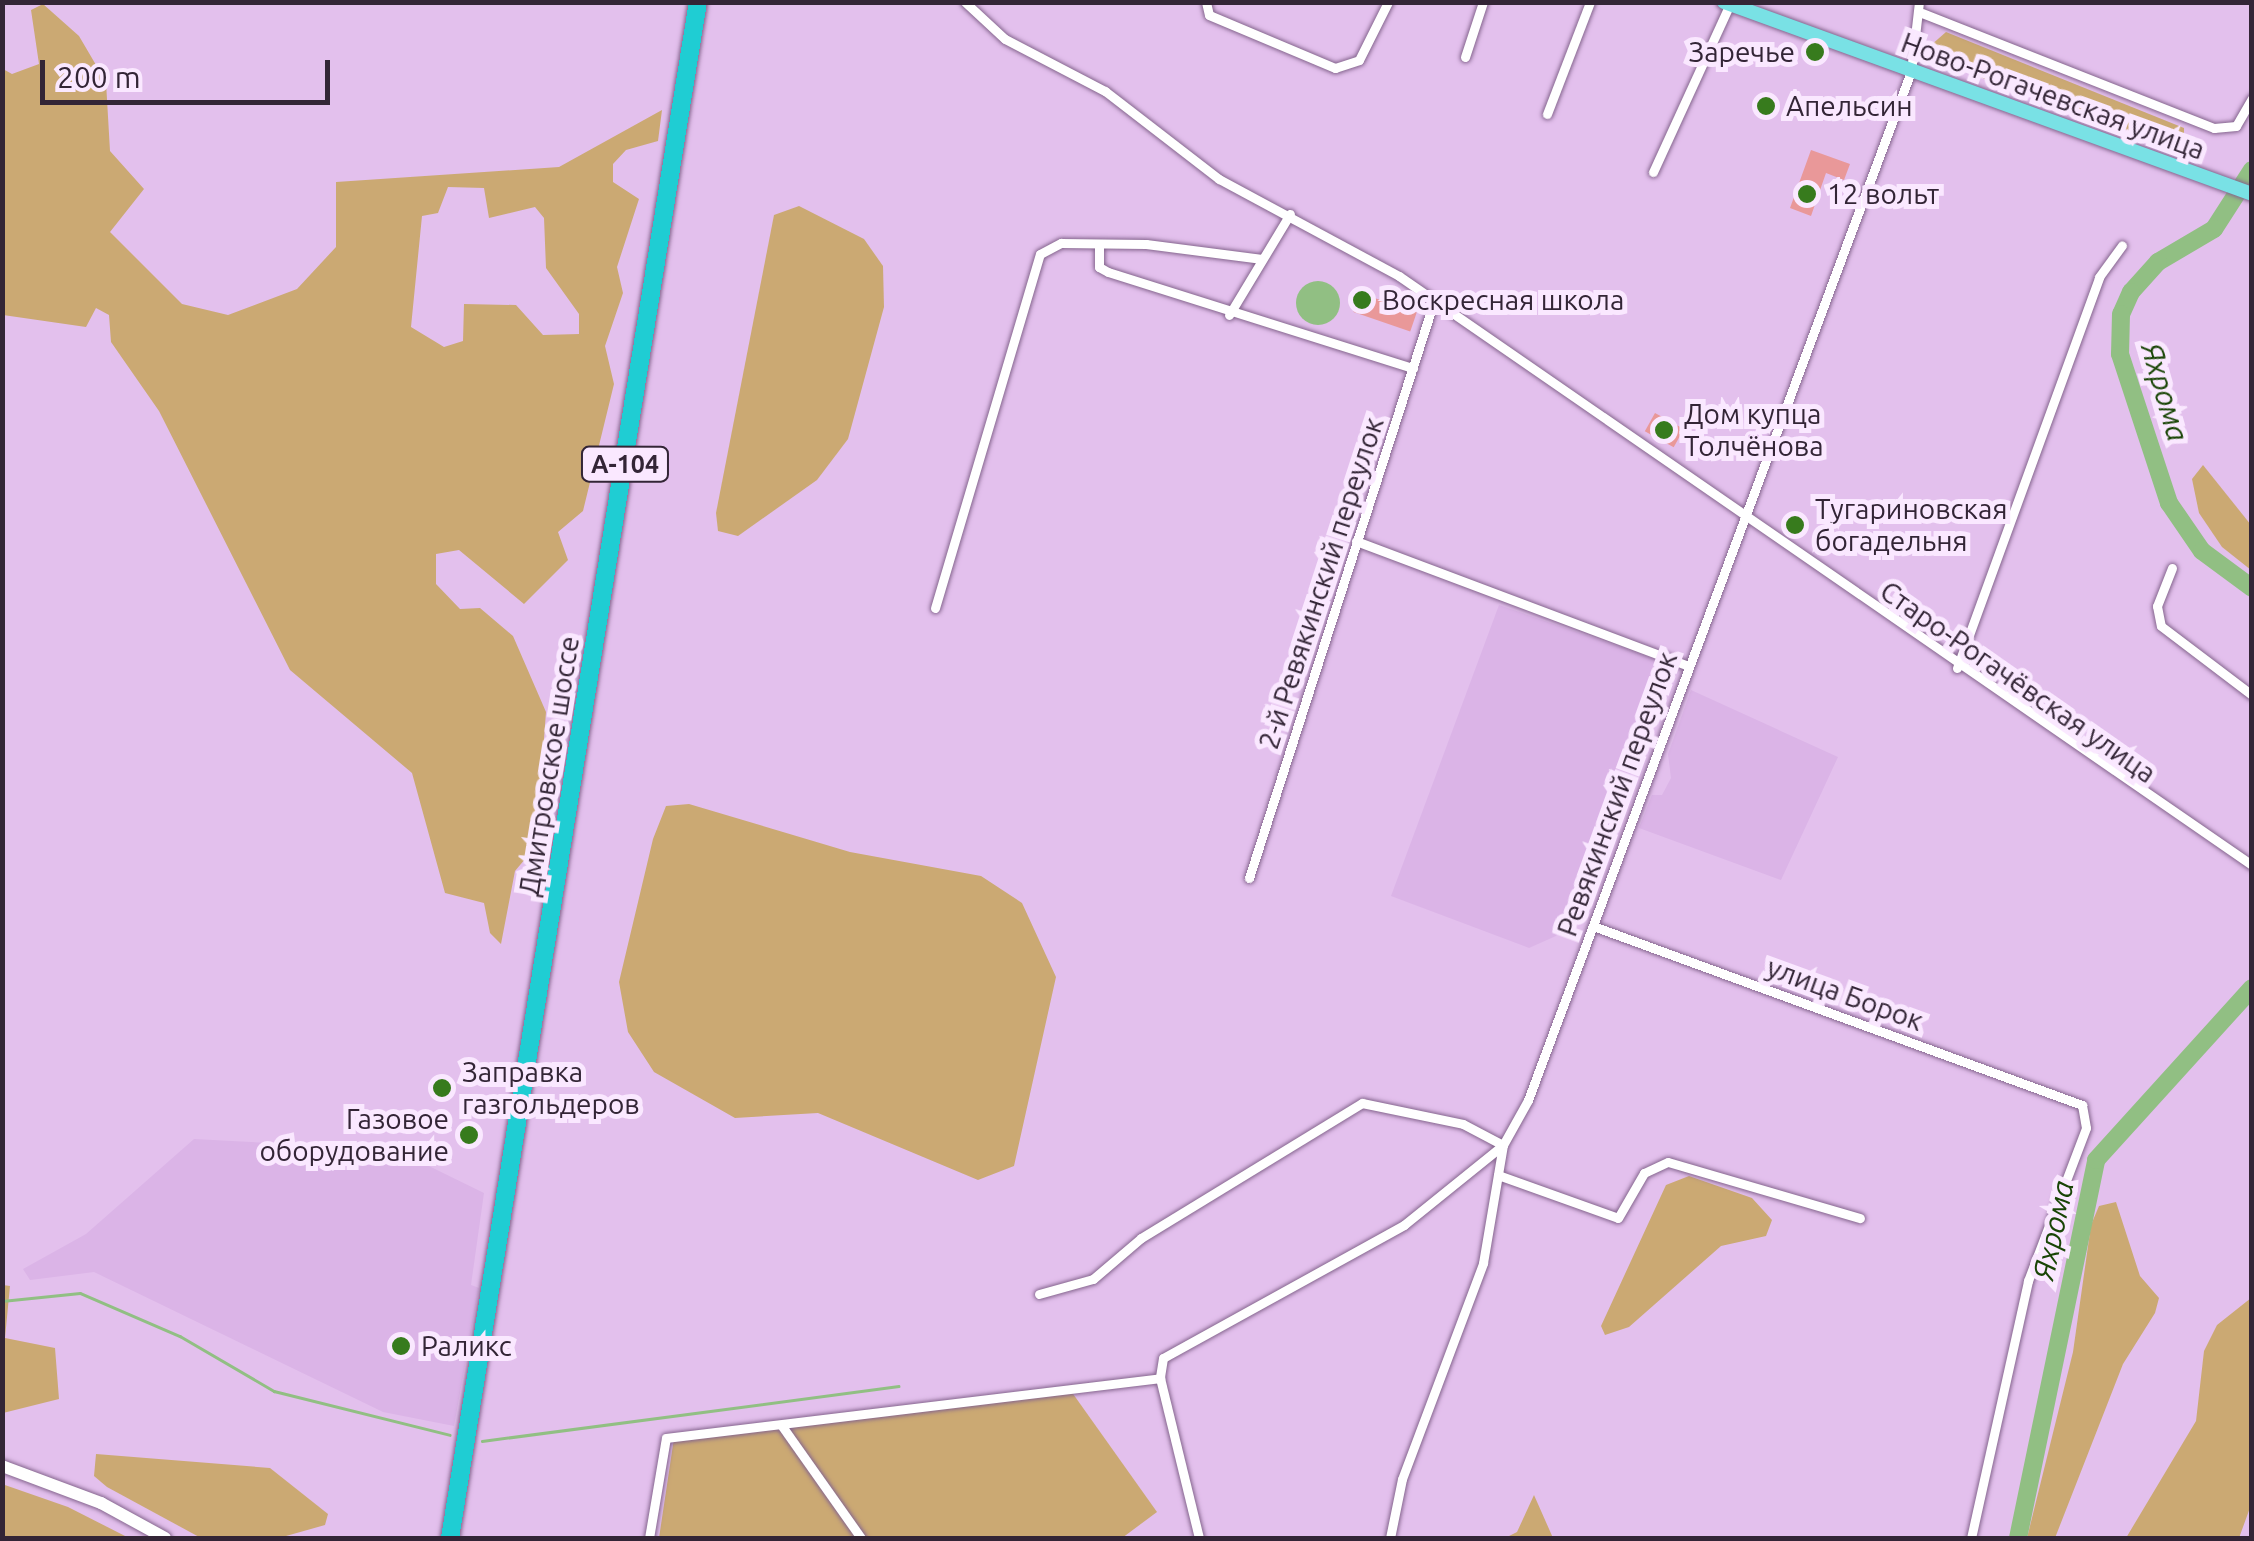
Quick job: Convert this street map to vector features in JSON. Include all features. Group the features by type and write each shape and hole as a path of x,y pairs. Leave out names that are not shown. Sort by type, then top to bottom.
{"highway":[{"name":"Дмитровское шоссе","path":"450,1538 698,2"}],"main road":[{"name":"Ново-Рогачевская улица","path":"1727,4 2252,194"}],"street":[{"name":"Старо-Рогачёвская улица","path":"965,2 1004,39 1122,102 1194,162 1290,214 1434,301 1956,668 2246,864"},
{"path":"1206,7 1324,66 1359,60 1388,2"},
{"path":"1465,57 1483,2"},
{"path":"1548,114 1590,2"},
{"path":"1653,172 1727,4"},
{"path":"1920,8 2214,128 2236,126 2252,98"},
{"name":"Ревякинский переулок","path":"1390,1538 1402,1480 1483,1263 1503,1145 1528,1100 1911,71 1920,8"},
{"path":"1229,315 1290,214"},
{"path":"934,608 1040,254 1061,243 1098,247 1146,244 1262,259"},
{"path":"1956,668 2099,277 2122,245"},
{"path":"1098,247 1099,267 1108,272 1229,315 1413,368"},
{"name":"2-й Ревякинский переулок","path":"1249,878 1434,301"},
{"path":"1356,540 1688,666"},
{"path":"2172,568 2157,606 2161,626 2252,695"},
{"path":"2246,864 2252,854"},
{"name":"улица Борок","path":"1593,926 2082,1105 2086,1128 2028,1281 1970,1538"},
{"path":"1040,1294 1093,1279 1141,1238 1362,1103 1463,1124 1503,1145 1404,1224 1173,1349 1160,1378 1198,1538"},
{"path":"1498,1175 1618,1218 1644,1172 1668,1162 1860,1218"},
{"path":"649,1538 666,1438 1160,1378"},
{"path":"782,1426 862,1538"},
{"path":"2,1466 101,1503 165,1538"}],"shaded area":[{"path":"43,4 79,36 106,82 110,151 144,189 110,232 182,304 228,315 297,289 336,247 336,182 559,167 662,110 658,141 626,150 613,164 613,182 639,199 617,267 623,293 605,346 614,384 583,511 558,532 568,560 524,604 459,550 436,554 436,584 460,609 480,608 513,636 546,712 536,846 515,871 501,944 490,933 484,903 445,893 412,773 290,670 159,411 111,342 109,315 96,308 86,327 3,315 3,69 12,74 39,64 31,10","holes":["448,187 484,188 489,218 535,207 544,218 546,268 579,314 579,334 543,335 516,305 464,304 463,341 444,347 411,327 422,216 438,213"]},
{"path":"1946,32 2184,128 2184,140 2172,147 1936,61 1930,46"},
{"path":"799,206 864,239 883,266 884,307 848,439 817,480 738,536 718,531 716,513 774,215"},
{"path":"1318,281 1334,287 1340,303 1334,319 1318,325 1302,319 1296,303 1302,287"},
{"path":"2203,465 2251,525 2251,570 2222,547 2199,513 2192,479"},
{"path":"1499,605 1672,665 1590,884 1556,936 1529,948 1391,896"},
{"path":"1691,690 1838,757 1781,880 1639,828 1652,795 1662,795 1671,778 1668,754"},
{"path":"689,804 850,852 981,876 1022,903 1056,977 1014,1166 978,1180 818,1113 735,1118 654,1072 628,1032 619,982 653,839 666,806"},
{"path":"194,1139 270,1143 290,1163 392,1148 484,1193 471,1285 479,1288 454,1426 383,1412 94,1272 30,1280 23,1269 86,1234"},
{"path":"1689,1176 1752,1198 1772,1220 1766,1236 1721,1246 1629,1327 1605,1335 1601,1326 1666,1185"},
{"path":"2116,1202 2140,1276 2159,1298 2155,1313 2123,1364 2055,1538 2027,1538 2073,1352 2091,1225 2099,1206"},
{"path":"3,1285 10,1286 5,1338 55,1348 59,1399 3,1413"},
{"path":"2251,1298 2251,1505 2239,1538 2126,1538 2196,1421 2204,1351 2217,1325"},
{"path":"1071,1391 1157,1512 1122,1538 659,1538 674,1438"},
{"path":"96,1454 270,1468 328,1514 325,1525 279,1538 201,1538 107,1487 94,1476"},
{"path":"2,1484 68,1507 129,1538 3,1538"},
{"path":"1534,1495 1553,1538 1505,1538 1517,1532"}],"building":[{"name":"12 вольт","path":"1811,150 1850,164 1844,180 1826,173 1811,216 1790,208"},
{"path":"1360,293 1417,313 1410,331 1353,312"},
{"name":"Дом купца Толчёнова","path":"1655,413 1684,429 1674,447 1645,431"}],"waterway":[{"name":"Яхрома","path":"2252,170 2214,229 2158,262 2131,292 2121,314 2120,354 2169,503 2202,551 2252,588"},
{"name":"Яхрома","path":"2018,1538 2096,1160 2252,988"},
{"path":"2,1301 80,1293 180,1336 274,1391 450,1435"},
{"path":"482,1441 898,1386"}],"place":[{"name":"Заречье","path":"1815,52"},
{"name":"Апельсин","path":"1766,106"},
{"name":"12 вольт","path":"1807,194"},
{"name":"Воскресная школа","path":"1362,300"},
{"name":"Дом купца Толчёнова","path":"1664,430"},
{"name":"Тугариновская богадельня","path":"1795,525"},
{"name":"Заправка газгольдеров","path":"442,1088"},
{"name":"Газовое оборудование","path":"469,1135"},
{"name":"Раликс","path":"401,1346"}]}
